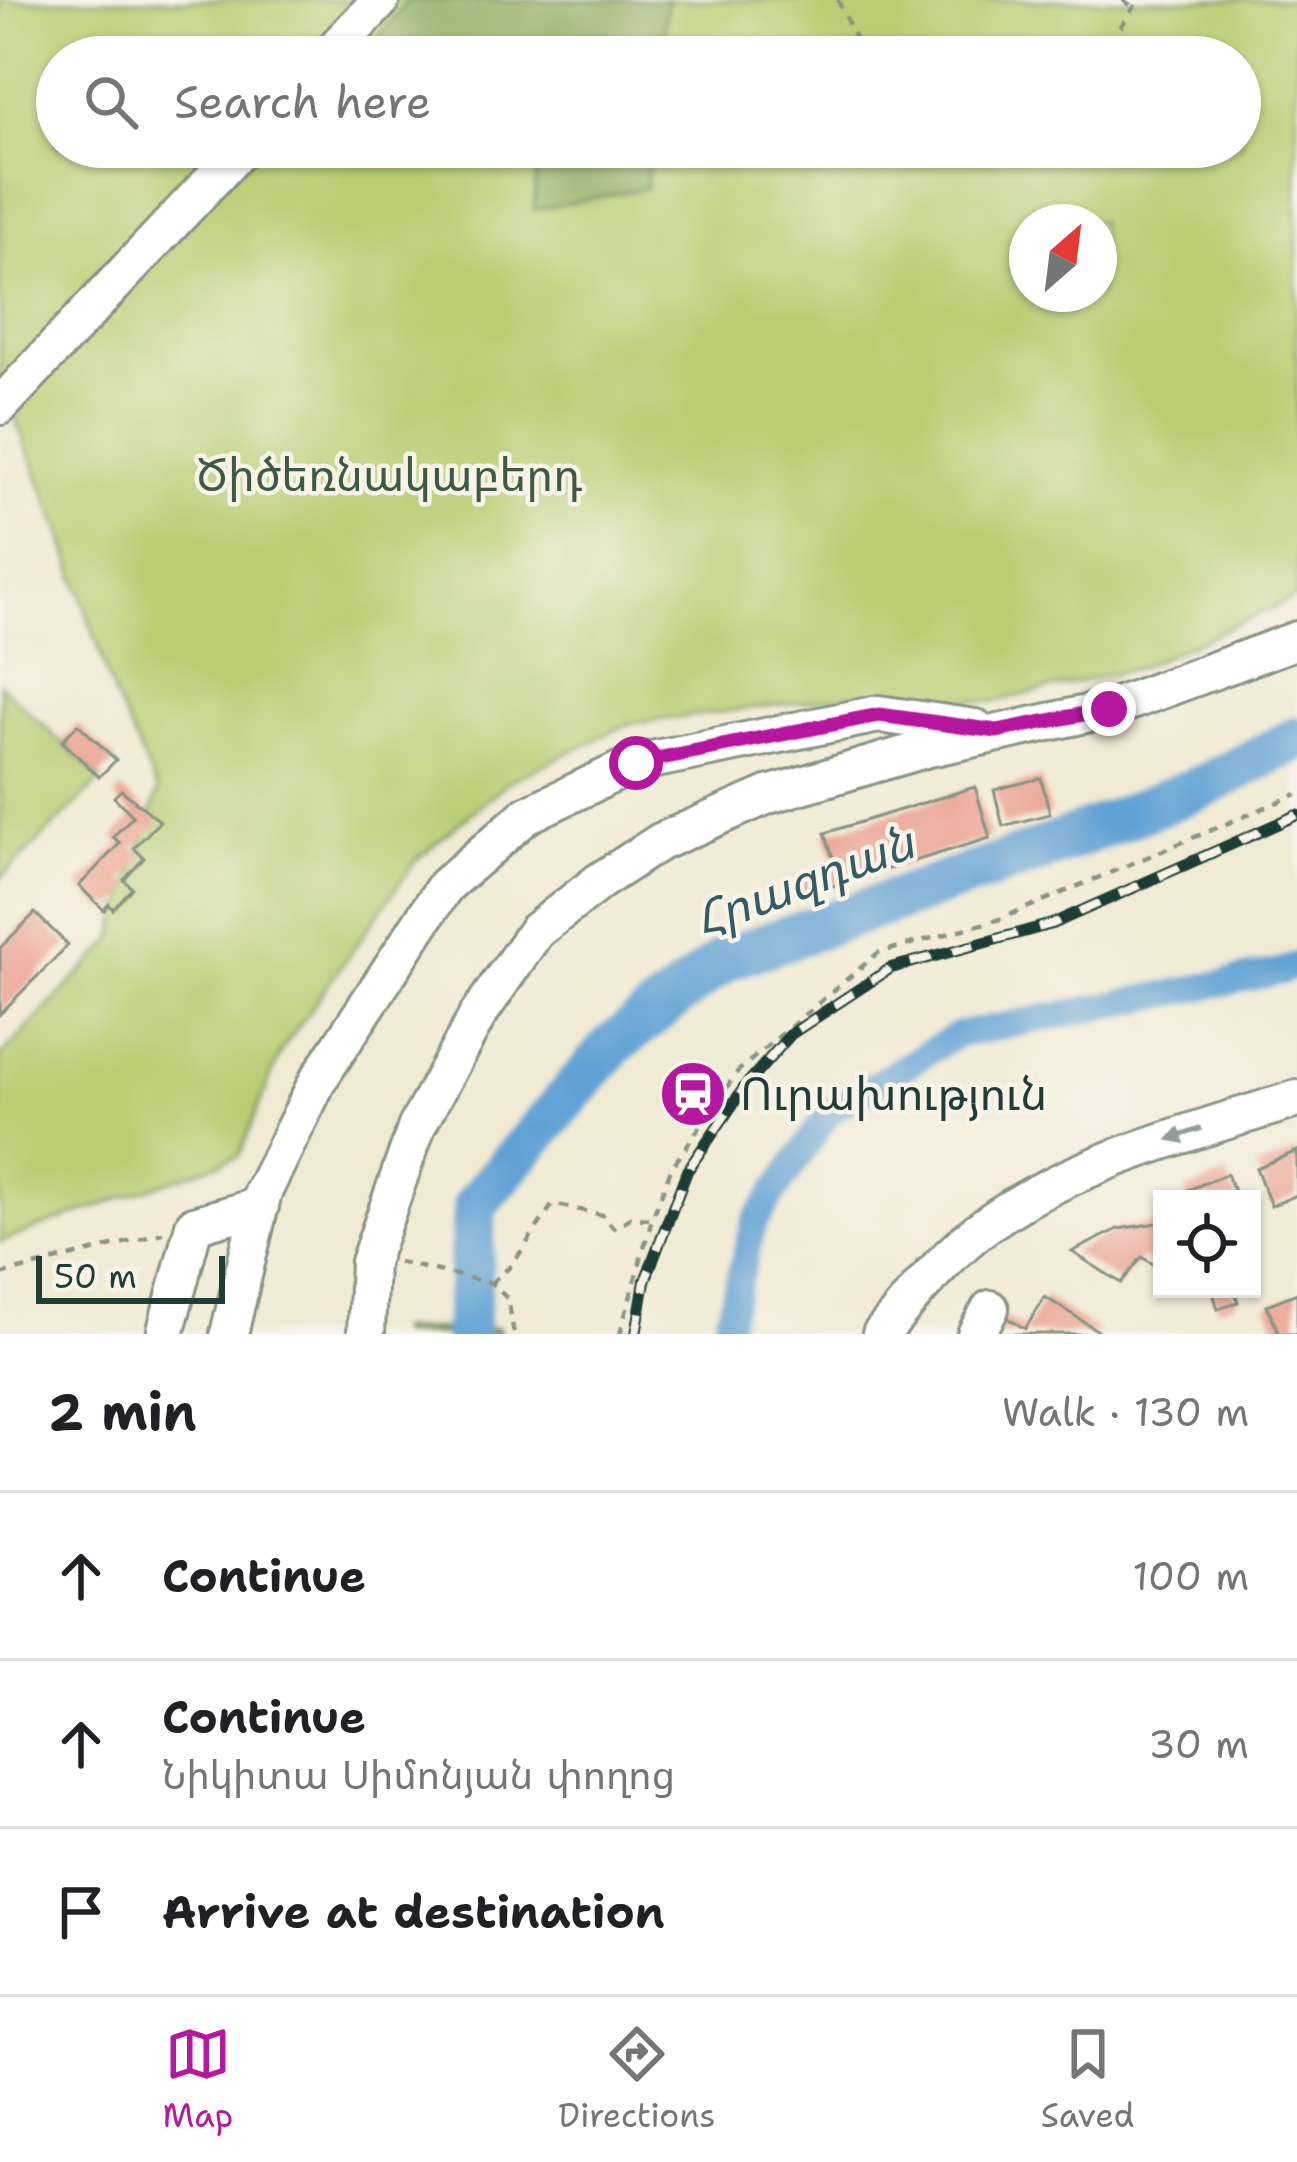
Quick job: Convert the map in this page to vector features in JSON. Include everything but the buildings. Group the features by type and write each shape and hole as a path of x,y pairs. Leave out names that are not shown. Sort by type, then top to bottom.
{"street":[{"path":"347,36 381,0"},
{"path":"0,406 223,168"},
{"path":"366,1334 369,1262 417,1126 478,1015 536,931 600,880 660,842 768,795 997,731 1109,709 1297,640"},
{"path":"229,1334 260,1206 318,1081 445,886 527,814 636,763 879,715 997,731"},
{"path":"881,1334 919,1288 991,1221 1086,1172 1183,1134 1297,1099"},
{"path":"166,1330 194,1225 260,1206"}],"path":[{"path":"838,0 854,36"},
{"path":"1123,0 1133,7"},
{"path":"1114,36 1139,0"},
{"path":"620,1334 671,1169 738,1071 878,953 1000,920 1297,794"},
{"path":"491,1282 512,1265 553,1204 602,1215 614,1228 630,1218 652,1219"},
{"path":"0,1275 194,1225"},
{"path":"420,1268 491,1282 508,1299 514,1334"}],"green space":[{"name":"Ծիծեռնակաբերդ","path":"0,0 1297,0 1297,597 1138,668 994,702 879,692 628,724 508,782 417,859 281,1051 239,1156 0,1242 0,1057 112,941 158,791 113,693 62,535 6,396 0,394"},
{"path":"408,0 668,0 664,36 379,36"},
{"path":"536,168 648,168 646,188 534,210"},
{"path":"0,684 101,780 0,879"},
{"path":"498,1328 498,1334 399,1334 398,1330"}],"waterway":[{"name":"Հրազդան","path":"466,1334 475,1205 612,1046 725,959 1039,851 1204,786 1297,739"},
{"path":"724,1334 754,1223 830,1111 957,1035 1297,965"}],"railway":[{"path":"636,1334 645,1281 687,1171 746,1085 791,1034 891,968 1052,924 1297,815"}],"place":[{"name":"Ուրախություն","path":"693,1094"}],"route":[{"path":"636,763 879,715 997,731 1109,709"}]}
